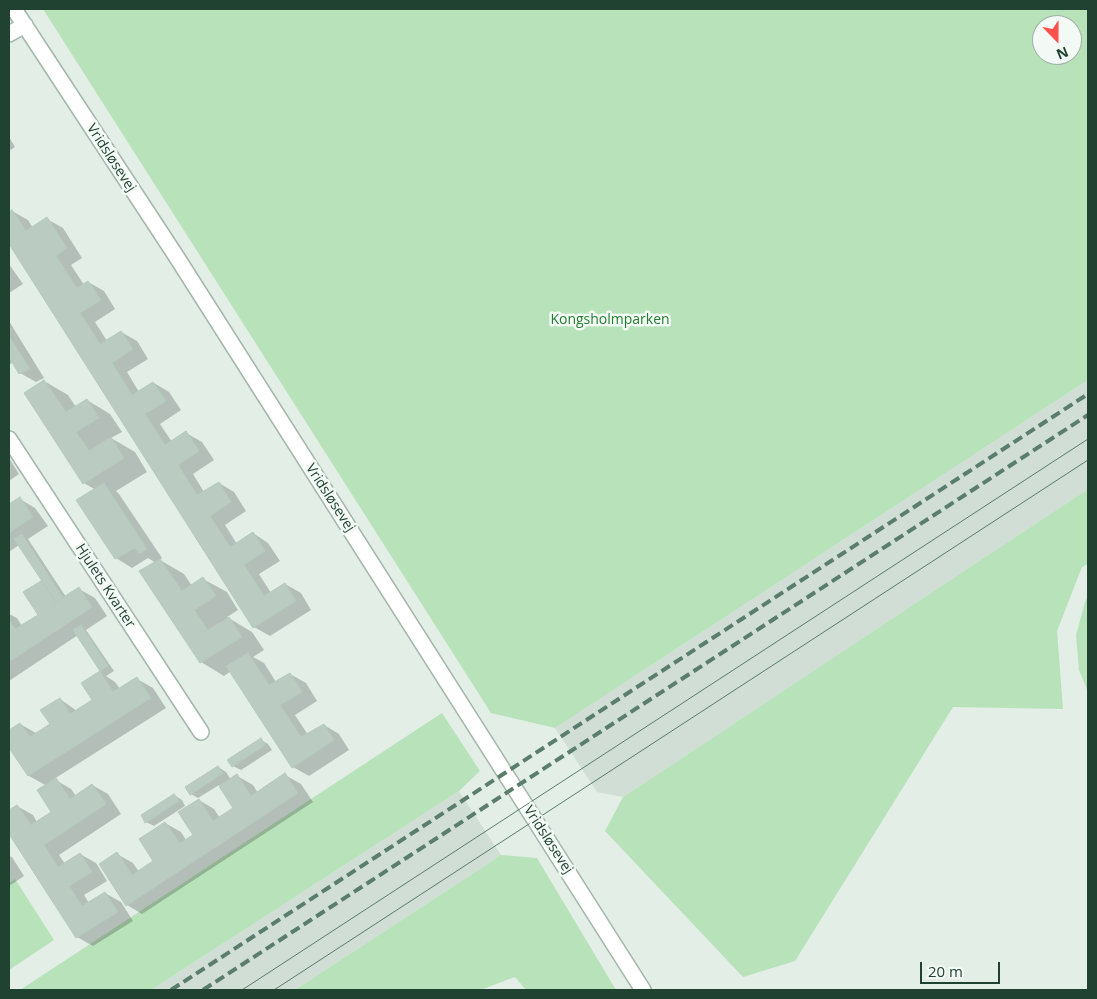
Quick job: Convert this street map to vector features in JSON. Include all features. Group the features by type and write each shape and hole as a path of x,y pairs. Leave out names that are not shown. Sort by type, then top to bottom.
{"street":[{"name":"Vridsløsevej","path":"14,9 187,273 643,990"},
{"path":"9,34 25,25"},
{"name":"Hjulets Kvarter","path":"9,439 201,732"}],"shaded area":[{"path":"1088,380 1088,489 623,797 597,792 555,728"},
{"path":"459,791 501,855 295,990 151,990"}],"green space":[{"name":"Kongsholmparken","path":"43,9 1088,9 1088,380 555,728 491,713"},
{"path":"1088,489 1088,564 1082,567 1057,631 1063,709 953,707 795,961 743,977 605,831 623,797"},
{"path":"1088,596 1088,692 1079,670 1076,635"},
{"path":"442,713 480,771 459,791 151,990 20,990"},
{"path":"501,855 537,858 616,990 526,990 515,977 480,990 295,990"},
{"path":"15,879 54,940 9,970 9,883"}],"building":[{"path":"12,210 26,231 47,217 67,248 56,256 77,288 88,281 101,300 80,313 100,344 121,331 133,349 112,363 132,395 153,382 166,401 145,414 165,445 186,431 199,451 178,465 197,495 219,482 231,502 210,516 230,547 253,532 265,551 244,565 264,596 285,583 296,601 253,628 9,244 9,212"},
{"path":"9,336 30,369 19,374 9,357"},
{"path":"44,380 66,412 87,399 99,418 76,432 89,451 111,437 124,458 83,484 24,393"},
{"path":"104,483 147,549 139,554 135,548 115,559 76,500"},
{"path":"20,497 33,517 9,533 9,504"},
{"path":"22,534 63,598 56,602 14,539"},
{"path":"160,559 182,591 203,577 216,596 194,610 208,630 229,617 242,637 200,663 139,571"},
{"path":"41,581 56,602 79,587 92,607 9,662 9,620 15,629 38,615 23,592"},
{"path":"81,625 108,666 100,671 73,630"},
{"path":"248,653 269,685 290,673 302,692 280,705 301,737 324,724 334,740 292,768 226,666"},
{"path":"100,671 113,692 137,677 151,698 28,776 9,748 9,730 20,723 30,737 50,724 40,710 60,698 70,714 92,700 81,683"},
{"path":"261,738 265,745 232,767 227,760"},
{"path":"218,766 223,773 190,795 185,787"},
{"path":"285,773 298,793 126,906 99,864 117,852 132,875 153,861 139,839 165,822 180,843 193,835 178,812 199,799 213,821 233,808 219,786 237,774 251,796"},
{"path":"56,778 70,799 92,784 106,804 44,845 58,867 80,853 92,872 69,886 82,906 105,892 118,912 76,938 9,834 9,810 17,805 31,825 51,812 37,790"},
{"path":"174,794 179,801 145,823 141,815"}],"tram line":[{"path":"242,990 1088,439"},
{"path":"274,990 1088,460"}],"railway":[{"path":"171,990 1088,394"},
{"path":"203,990 1088,415"}]}
